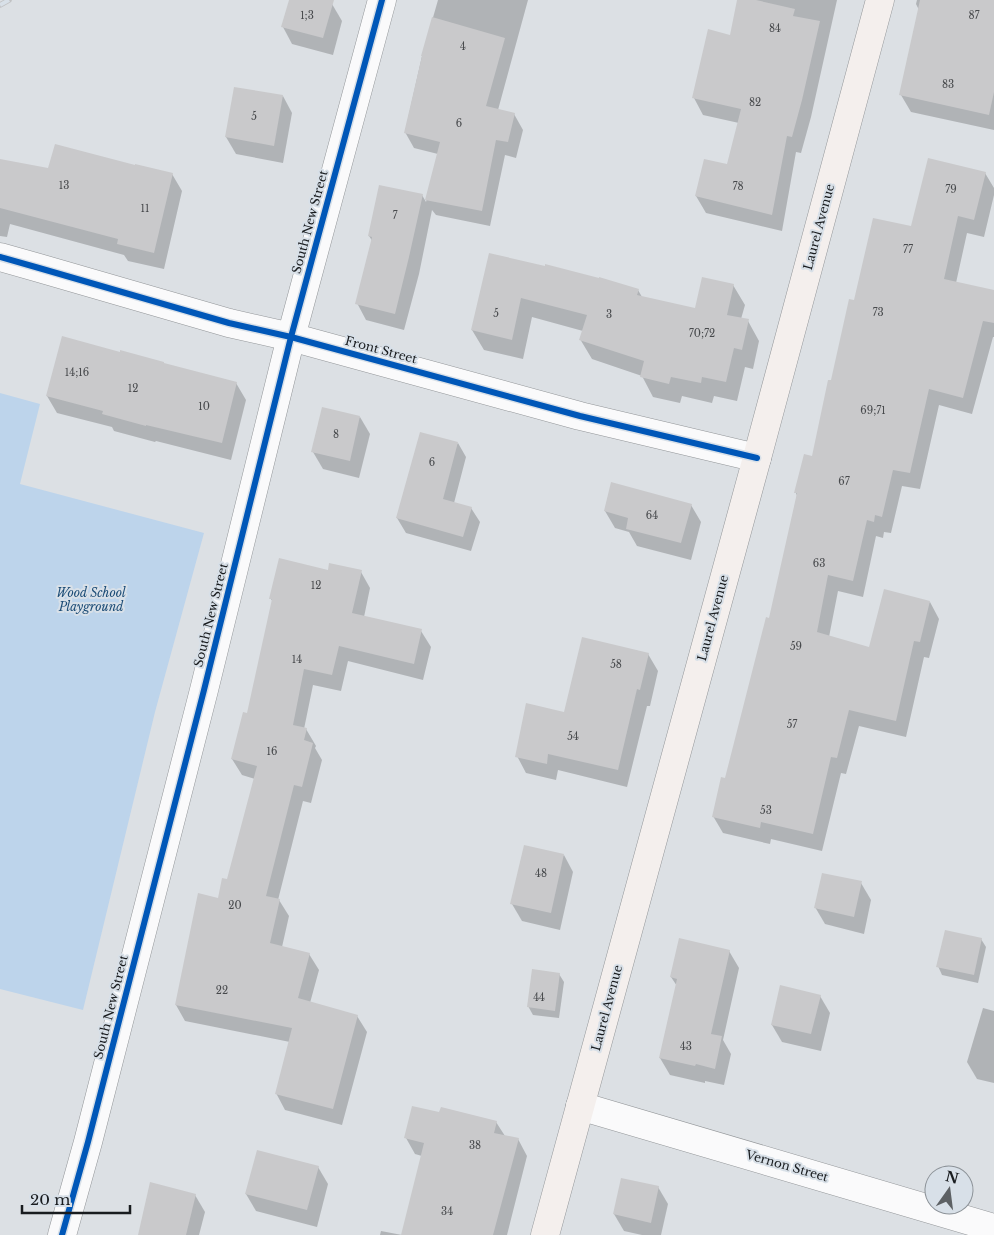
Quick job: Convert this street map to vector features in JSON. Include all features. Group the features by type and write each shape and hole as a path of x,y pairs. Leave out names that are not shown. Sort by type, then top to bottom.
{"main road":[{"name":"Laurel Avenue","path":"545,1235 758,458 880,0"}],"street":[{"name":"South New Street","path":"62,1235 88,1142 202,699 291,337 382,0"},
{"name":"Front Street","path":"0,257 229,323 291,337 580,416 758,458"},
{"name":"Vernon Street","path":"580,1106 994,1228"}],"green space":[{"name":"Wood School Playground","path":"0,393 40,404 20,484 204,533 155,712 83,1010 0,989"}],"building":[{"path":"289,0 334,0 323,38 281,27"},
{"path":"737,0 756,0 795,9 793,16 820,21 792,137 787,136 772,215 695,196 704,159 727,164 741,109 692,98 708,29 730,35"},
{"path":"920,0 994,0 994,92 989,115 899,95"},
{"path":"432,17 505,38 486,106 515,113 508,142 496,140 482,211 425,200 440,142 404,133 421,56"},
{"path":"234,87 283,95 274,146 225,137"},
{"path":"55,144 173,173 154,253 117,244 118,239 0,208 0,159 48,168"},
{"path":"928,158 986,172 974,220 958,216 944,279 994,290 994,323 983,321 963,398 929,389 910,473 893,470 882,517 875,515 874,522 867,520 853,581 828,575 817,632 869,647 884,589 930,601 920,642 914,641 896,721 849,710 837,758 831,757 813,834 761,822 760,828 712,817 721,777 725,778 766,617 769,618 797,493 794,493 804,454 812,456 828,380 831,380 849,299 854,300 873,218 911,226"},
{"path":"379,185 423,194 395,314 355,304 372,237 368,236"},
{"path":"489,253 599,277 639,289 637,295 695,308 702,277 734,284 727,315 749,319 742,350 734,348 726,382 702,377 701,383 671,377 669,384 640,377 644,361 579,340 587,315 521,298 512,340 471,330"},
{"path":"62,336 237,382 222,443 146,426 102,414 103,411 46,396"},
{"path":"322,407 360,416 350,461 311,452"},
{"path":"420,432 458,442 443,499 472,507 463,537 396,518"},
{"path":"611,482 692,504 681,543 626,529 628,518 604,511"},
{"path":"279,558 328,570 329,563 362,570 352,613 422,629 414,664 339,646 332,675 304,669 293,725 307,728 304,740 313,743 302,787 294,785 266,896 280,899 270,943 310,953 298,998 358,1015 333,1109 275,1094 292,1028 175,1005 198,893 218,898 222,878 227,879 257,766 231,759 243,712 247,713 272,599 269,599"},
{"path":"582,637 649,653 640,690 637,689 618,770 548,754 547,764 515,757 526,703 564,712"},
{"path":"524,845 564,854 551,913 510,904"},
{"path":"822,873 862,881 854,917 814,908"},
{"path":"945,930 982,938 974,975 936,967"},
{"path":"679,938 730,950 711,1034 722,1036 715,1069 659,1058 677,979 670,977"},
{"path":"532,969 560,973 555,1011 527,1007"},
{"path":"780,985 821,995 811,1034 771,1025"},
{"path":"412,1106 439,1112 441,1107 497,1121 494,1133 519,1138 493,1235 401,1235 424,1143 404,1138"},
{"path":"257,1150 319,1166 307,1210 245,1194"},
{"path":"621,1178 659,1186 651,1223 613,1214"},
{"path":"150,1182 196,1194 186,1235 138,1235"}],"railway":[{"path":"0,5 9,0"}],"cycle path":[{"path":"62,1235 88,1142 204,690 291,337 382,0"},
{"path":"0,257 229,323 291,337 580,416 757,458"}]}
